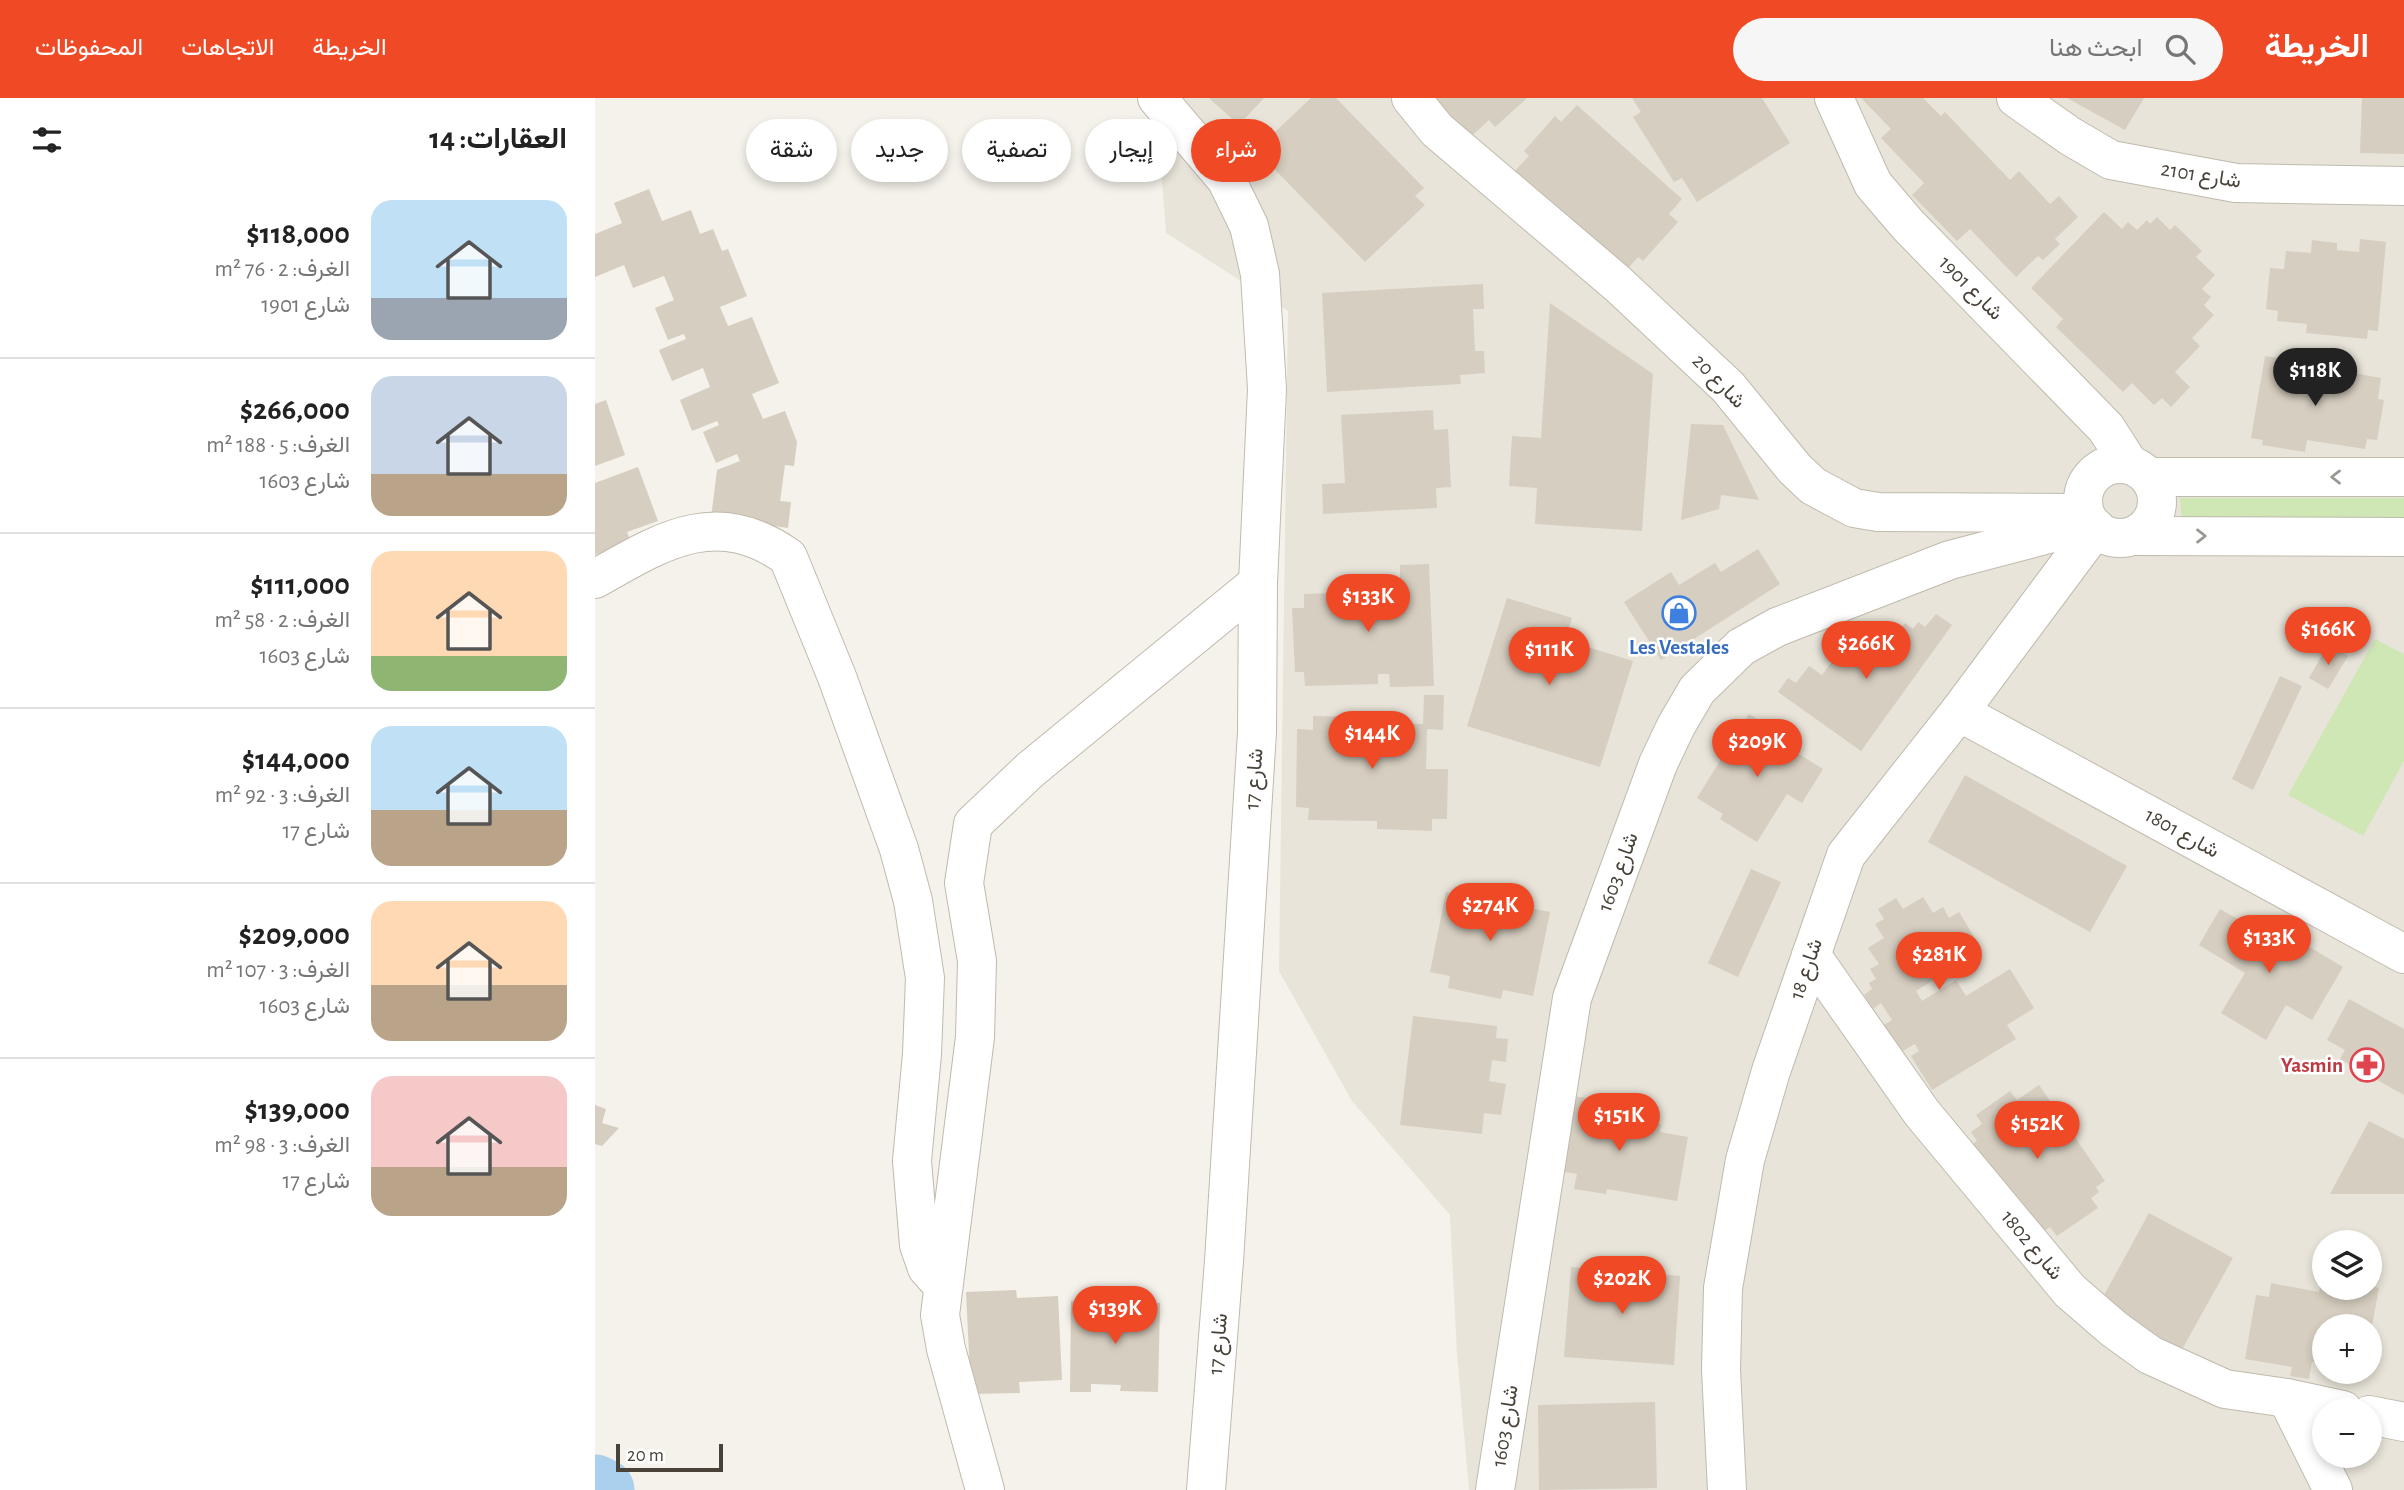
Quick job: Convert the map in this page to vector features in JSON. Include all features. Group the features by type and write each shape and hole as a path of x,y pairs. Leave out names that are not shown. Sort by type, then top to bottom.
{"street":[{"name":"شارع 17","path":"1157,98 1226,179 1249,226 1260,274 1267,389 1258,583 1257,732 1224,1261 1206,1490"},
{"name":"شارع 20","path":"1411,98 1437,130 1618,284 1728,387 1795,469 1813,486 1829,496 1854,508 1878,512 2101,525"},
{"name":"شارع 1901","path":"1834,98 1873,184 1908,225 2106,428 2139,471"},
{"name":"شارع 2101","path":"2017,98 2070,136 2111,160 2236,183 2404,186"},
{"path":"2101,525 2084,495 2087,484 2095,474 2116,464 2139,471 2404,478"},
{"path":"2101,525 2143,530 2151,521 2156,510 2155,487 2139,471"},
{"path":"2101,525 2404,537"},
{"name":"شارع 18","path":"1727,1490 1721,1370 1723,1288 1745,1160 1771,1071 1846,855 2101,525"},
{"name":"شارع 1603","path":"1495,1490 1572,998 1658,764 1690,702 1697,691 1741,647 1777,627 1950,560 2101,525"},
{"path":"595,579 677,536 703,531 727,531 746,535 775,547 788,557 837,677 899,849 913,901 925,978 922,1054 912,1161 919,1245 927,1268 943,1286"},
{"path":"985,1490 946,1349 940,1315 975,1037 977,961 964,883 973,824 1030,770 1258,583"},
{"name":"شارع 1801","path":"1959,712 2404,954"},
{"name":"شارع 1802","path":"1811,955 1922,1113 2070,1291 2150,1356 2225,1389 2312,1403"},
{"path":"2287,1398 2333,1490"},
{"path":"2382,1418 2404,1422"}],"shaded area":[{"path":"1156,98 2404,98 2404,1490 1469,1490 1457,1354 1450,1215 1352,1101 1279,971 1288,311 1166,233 1162,182 1177,182 1177,119 1158,119"}],"green space":[{"path":"2180,498 2404,498 2404,519 2182,520"},
{"path":"2375,639 2404,654 2404,761 2363,836 2288,795"}],"building":[{"path":"1209,98 1264,98 1245,119 1232,119"},
{"path":"1311,98 1336,98 1424,188 1415,196 1425,205 1365,262 1281,176 1281,126"},
{"path":"1428,98 1527,98 1495,127 1489,120 1467,140"},
{"path":"1632,98 1762,98 1790,143 1697,202 1682,178 1674,182 1633,117 1641,112"},
{"path":"1861,98 1923,98 1941,116 1945,112 2010,180 2019,171 2050,204 2059,196 2078,217 2055,239 2060,244 2043,260 2038,256 2016,277 1970,229 1957,241 1912,195 1924,183 1881,138 1891,129"},
{"path":"2067,98 2144,98 2125,130"},
{"path":"2362,98 2404,98 2404,154 2360,153"},
{"path":"1577,105 1682,199 1669,214 1678,222 1643,261 1638,257 1623,274 1512,174 1529,156 1524,151 1555,116 1561,122"},
{"path":"649,189 662,221 691,210 700,234 713,229 722,251 728,249 747,296 720,307 728,326 752,317 779,383 752,394 763,419 785,411 797,442 794,466 785,465 780,501 791,502 788,528 711,518 717,470 740,461 737,454 716,463 703,432 719,425 717,421 692,431 680,400 710,387 703,368 672,381 659,350 686,339 684,334 668,340 655,308 674,300 664,276 633,288 624,265 595,277 595,234 622,223 614,203"},
{"path":"2104,212 2122,229 2128,222 2137,230 2147,220 2150,224 2157,217 2170,230 2175,225 2202,251 2196,257 2215,275 2202,289 2211,297 2204,305 2214,315 2192,338 2200,346 2175,372 2190,387 2171,407 2162,398 2154,405 2132,383 2123,392 2056,327 2063,319 2031,288"},
{"path":"2360,239 2386,242 2378,331 2368,330 2367,339 2306,333 2307,324 2277,321 2278,311 2266,309 2270,268 2284,269 2286,251 2311,253 2312,240 2337,243 2337,250 2359,252"},
{"path":"1483,284 1484,309 1473,309 1475,351 1484,351 1485,373 1460,375 1461,384 1327,392 1322,293"},
{"path":"1550,303 1653,374 1642,531 1535,524 1537,488 1509,486 1512,436 1541,438"},
{"path":"2265,356 2293,360 2291,372 2341,380 2343,371 2381,378 2378,399 2384,400 2377,440 2367,439 2365,449 2307,440 2305,452 2262,445 2263,440 2251,438"},
{"path":"606,400 625,455 595,466 595,404"},
{"path":"1433,410 1434,430 1448,429 1451,487 1436,488 1437,508 1323,514 1322,484 1345,483 1341,415"},
{"path":"1691,424 1723,425 1759,500 1721,495 1719,509 1681,520"},
{"path":"638,467 658,521 627,532 631,542 595,555 595,483"},
{"path":"1758,549 1780,584 1661,660 1624,602 1671,572 1679,585 1715,563 1721,572"},
{"path":"1429,564 1434,686 1390,687 1389,674 1378,674 1378,684 1305,686 1304,672 1295,672 1292,608 1304,608 1304,594 1390,591 1389,578 1400,578 1400,565"},
{"path":"1507,598 1572,618 1565,640 1633,661 1600,767 1467,726"},
{"path":"1936,614 1952,625 1861,751 1778,692 1788,678 1796,683 1809,666 1822,675 1841,649 1850,656 1859,644 1867,649 1876,637 1883,641 1889,632 1895,636 1905,623 1913,629 1918,622 1925,627"},
{"path":"2328,645 2348,656 2328,689 2309,678"},
{"path":"2280,676 2302,686 2253,790 2232,779"},
{"path":"1424,695 1444,695 1443,730 1427,729 1426,769 1448,769 1447,819 1432,819 1432,831 1377,829 1377,821 1308,820 1309,808 1296,807 1297,729 1313,730 1313,716 1369,717 1369,722 1423,724"},
{"path":"1749,714 1785,736 1781,743 1823,769 1802,803 1787,794 1757,842 1720,819 1723,814 1697,798"},
{"path":"1965,775 2127,866 2090,932 1928,842"},
{"path":"1751,869 1781,882 1738,977 1708,963"},
{"path":"1476,884 1527,895 1525,907 1550,912 1533,996 1503,990 1501,999 1448,988 1450,976 1430,972 1446,892 1474,897"},
{"path":"1923,897 1933,913 1943,907 1949,918 1959,912 1982,950 1916,991 1922,1001 1956,980 1966,996 2010,969 2034,1008 2007,1025 2016,1039 1932,1090 1911,1056 1919,1051 1915,1044 1899,1053 1882,1026 1892,1020 1881,1003 1873,1009 1864,995 1872,989 1869,983 1876,979 1870,969 1879,964 1868,948 1884,938 1875,924 1884,919 1878,909 1896,898 1903,909"},
{"path":"2220,909 2295,952 2301,942 2343,967 2312,1020 2286,1005 2266,1040 2221,1013 2245,973 2199,945"},
{"path":"2349,999 2404,1029 2404,1095 2340,1059 2345,1050 2327,1040"},
{"path":"1413,1016 1497,1026 1496,1038 1508,1039 1506,1062 1492,1060 1489,1081 1506,1084 1501,1115 1484,1113 1482,1134 1400,1125"},
{"path":"2039,1085 2105,1181 2096,1187 2099,1192 2091,1198 2098,1208 2057,1236 2050,1227 2040,1234 1970,1146 1977,1141 1971,1132 1982,1124 1976,1115 2010,1091 2017,1100"},
{"path":"1567,1095 1593,1099 1591,1112 1661,1124 1660,1132 1688,1137 1677,1201 1607,1189 1606,1194 1574,1189 1577,1174 1554,1170"},
{"path":"595,1105 606,1109 602,1123 619,1128 602,1146 595,1144"},
{"path":"2369,1121 2404,1139 2404,1194 2330,1194"},
{"path":"2149,1213 2233,1258 2180,1353 2097,1308"},
{"path":"1571,1267 1680,1276 1674,1365 1564,1357"},
{"path":"2271,1283 2312,1291 2312,1300 2377,1300 2374,1314 2312,1314 2312,1362 2309,1379 2290,1376 2292,1367 2245,1359 2256,1295 2269,1297"},
{"path":"1016,1290 1017,1298 1058,1296 1062,1380 1019,1382 1020,1393 971,1394 966,1292"},
{"path":"1071,1301 1160,1303 1158,1392 1120,1391 1121,1385 1091,1384 1091,1392 1070,1392"},
{"path":"1655,1402 1657,1488 1539,1490 1538,1405"}],"waterway":[{"path":"595,1486 603,1490"}],"place":[{"name":"Les Vestales","path":"1679,613"},
{"name":"Yasmin","path":"2367,1065"}]}
